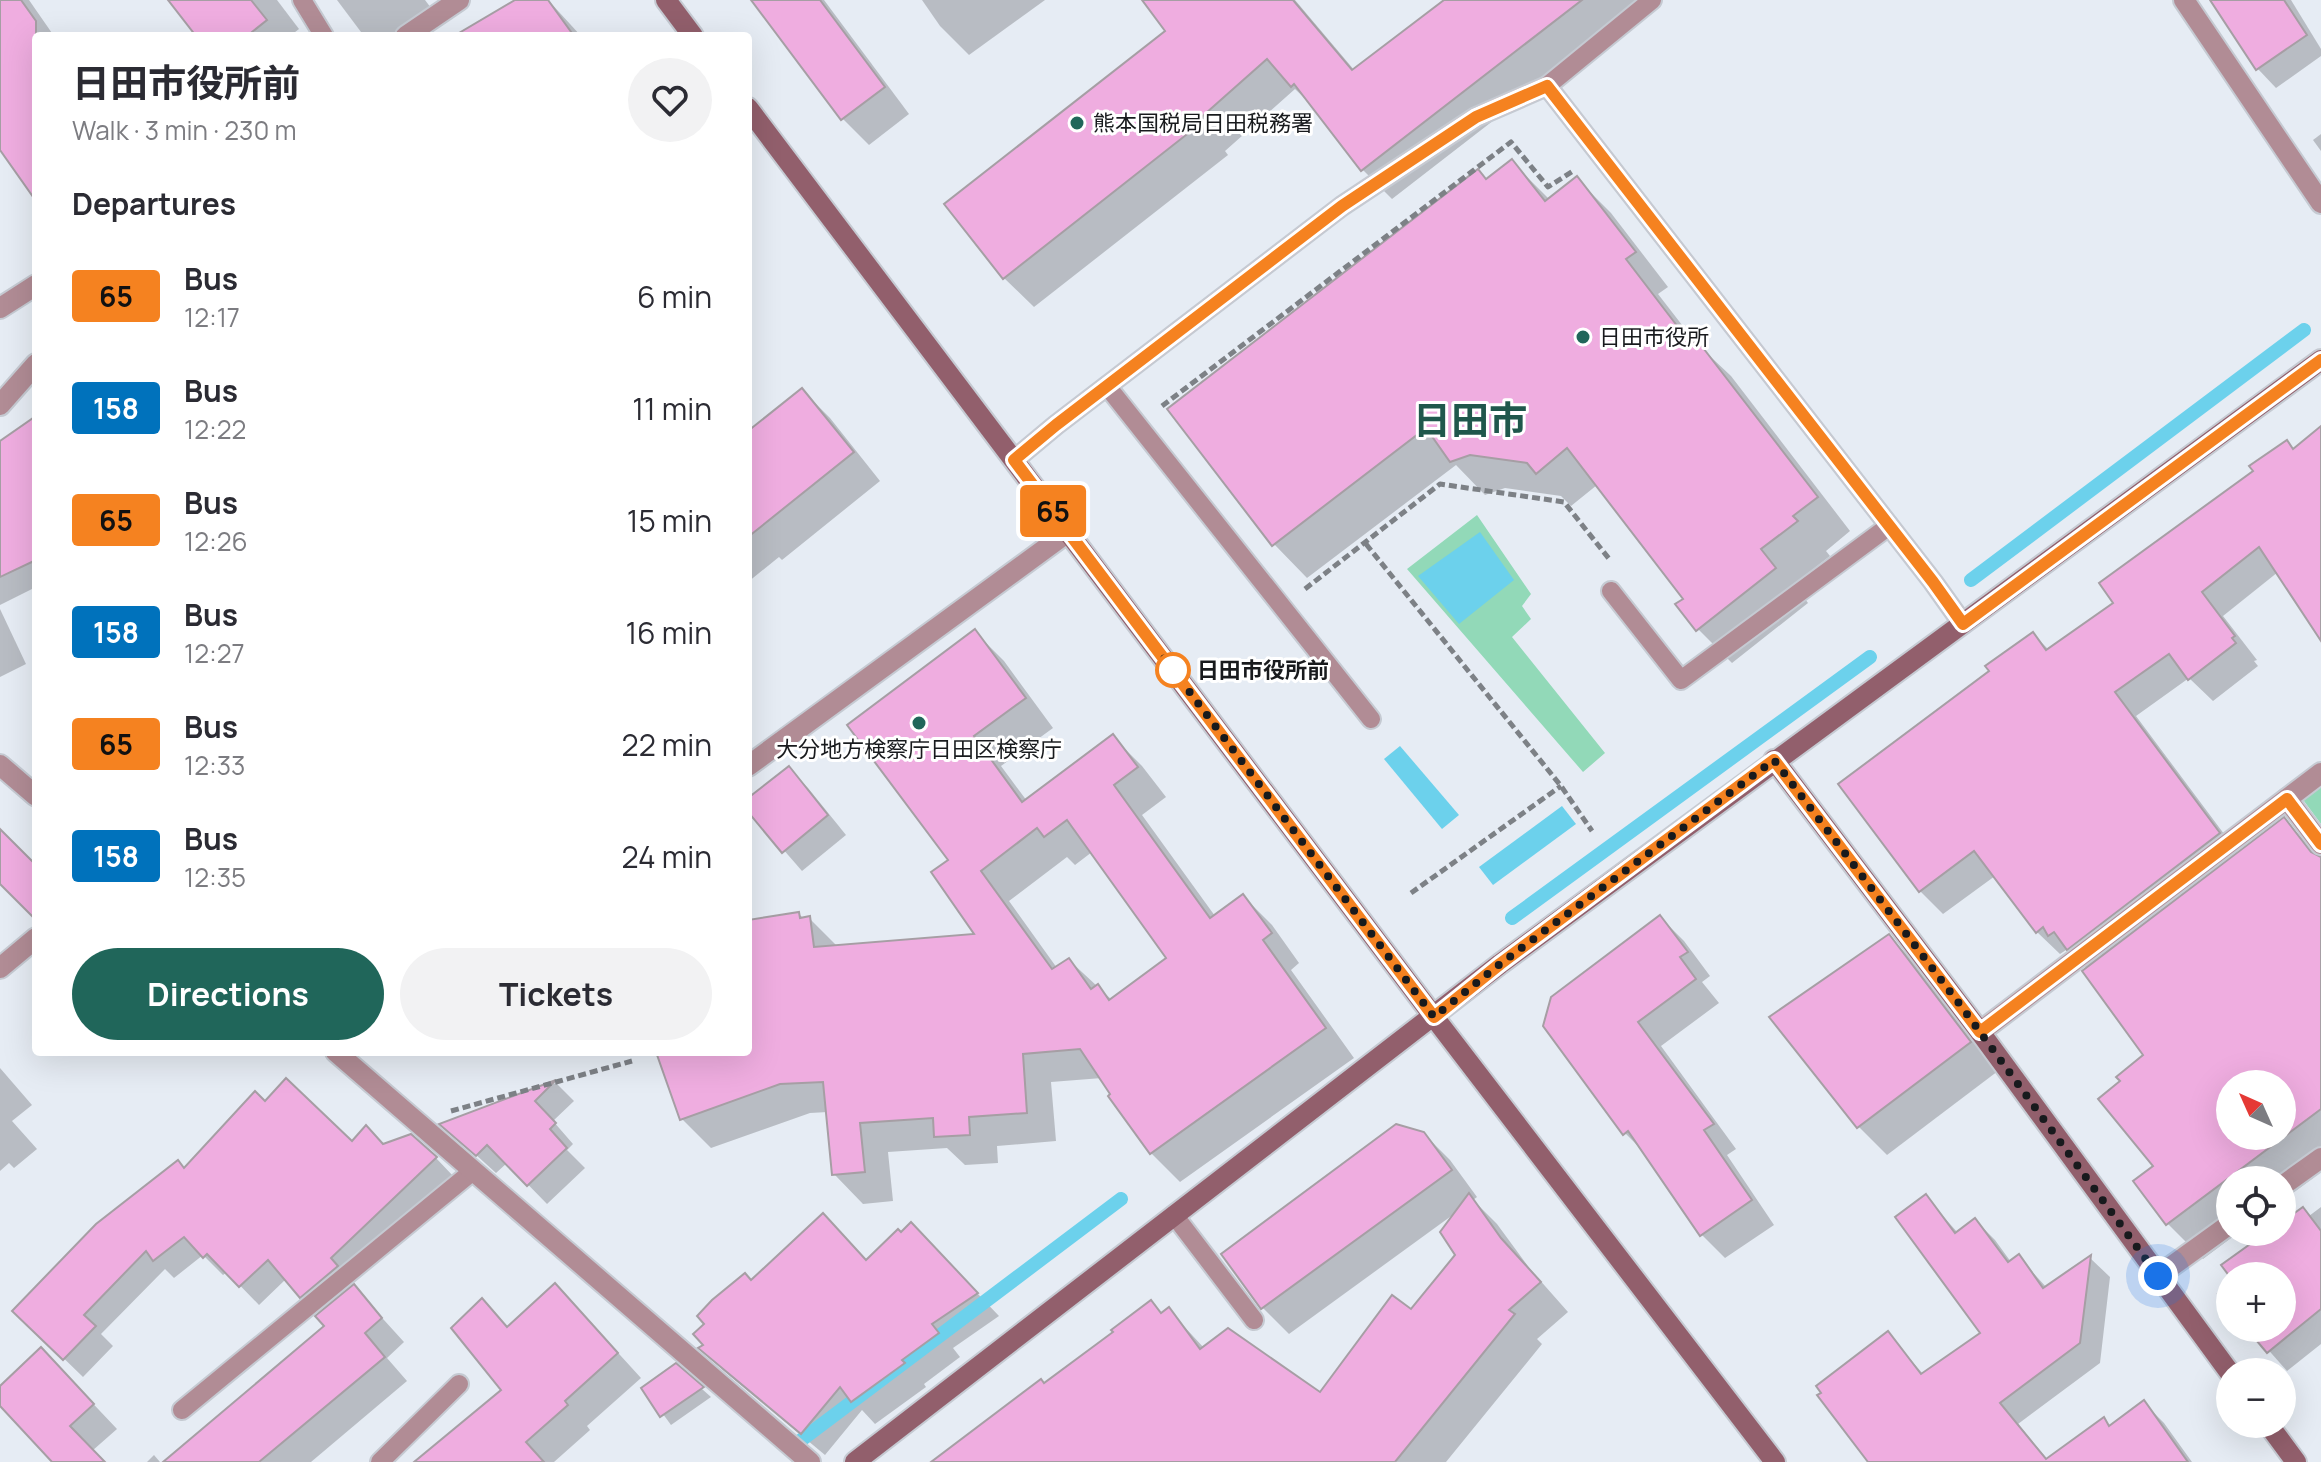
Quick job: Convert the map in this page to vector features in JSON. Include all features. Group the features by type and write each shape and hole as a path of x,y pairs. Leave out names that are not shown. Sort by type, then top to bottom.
{"street":[{"path":"412,32 459,0"},
{"path":"666,0 690,32"},
{"path":"2184,0 2321,203"},
{"path":"752,113 1434,1017 1775,1462"},
{"path":"1,307 32,288"},
{"path":"855,1462 1500,964 2321,360"},
{"path":"0,405 32,369"},
{"path":"752,763 1068,532"},
{"path":"1774,760 1980,1032 2219,1358"},
{"path":"0,765 32,793"},
{"path":"1980,1032 2321,773"},
{"path":"2287,799 2321,844"},
{"path":"0,968 32,941"},
{"path":"341,1056 810,1462"},
{"path":"2296,1176 2321,1158"},
{"path":"2158,1276 2216,1234"},
{"path":"2278,1438 2296,1462"}],"lane":[{"path":"302,0 322,32"},
{"path":"1014,460 1342,206 1476,117 1547,86 1652,0"},
{"path":"1547,86 1963,624"},
{"path":"1107,386 1371,719"},
{"path":"1611,591 1681,680 1889,526"},
{"path":"182,1410 473,1171"},
{"path":"1174,1215 1254,1320"},
{"path":"380,1462 459,1384"}],"path":[{"path":"1125,372 1156,411 1511,142 1548,187"},
{"path":"1297,594 1366,544 1440,484 1564,502 1610,561"},
{"path":"1366,544 1561,786 1592,831"},
{"path":"1411,893 1561,786"},
{"path":"415,1120 632,1061"}],"green space":[{"path":"1477,515 1531,594 1522,606 1531,619 1512,637 1605,753 1583,772 1407,569"},
{"path":"2321,781 2321,824 2301,797"}],"water":[{"path":"1480,532 1514,580 1459,624 1418,576"},
{"path":"1400,746 1459,815 1442,829 1384,759"},
{"path":"1562,806 1576,824 1493,885 1479,867"}],"building":[{"path":"0,0 21,0 36,21 36,32 32,32 32,195 0,150"},
{"path":"168,0 251,0 267,20 252,32 193,32"},
{"path":"515,0 548,0 571,32 461,32"},
{"path":"751,0 820,0 885,87 841,120"},
{"path":"1142,0 1293,0 1352,70 1444,0 1582,0 1361,171 1294,84 1291,87 1267,59 1197,121 1200,124 1003,279 944,204 1165,31"},
{"path":"2210,0 2284,0 2307,35 2256,70"},
{"path":"1512,159 1545,201 1577,176 1636,252 1626,259 1691,344 1697,340 1818,497 1793,516 1798,521 1761,549 1776,568 1696,631 1675,604 1683,599 1567,448 1536,474 1527,463 1470,455 1450,462 1426,428 1272,546 1167,409 1478,169 1486,179"},
{"path":"802,388 854,452 752,534 752,428"},
{"path":"32,419 32,562 0,577 0,441"},
{"path":"2321,426 2321,641 2259,547 2202,592 2235,636 2232,638 2236,643 2188,680 2169,654 2115,692 2220,833 2067,950 2054,932 2048,936 2043,927 2036,933 1974,851 1919,892 1838,784 1989,671 1985,666 2033,632 2046,650 2113,603 2099,583 2253,471 2249,466 2287,440 2293,449"},
{"path":"975,629 1026,698 974,736 1022,802 1113,734 1138,767 1114,785 1210,918 1243,894 1272,933 1263,940 1326,1028 1150,1154 1108,1096 1110,1094 1080,1049 1023,1054 1027,1113 969,1117 970,1135 934,1137 933,1118 860,1123 865,1172 832,1175 823,1082 780,1084 680,1120 657,1056 752,1056 752,919 799,912 800,918 810,916 814,947 974,934 931,872 948,860 847,725","holes":["1067,820 1166,958 1109,1000 1098,984 1091,989 1069,958 1052,969 981,871 1037,828 1044,837"]},
{"path":"789,766 828,815 782,853 752,817 752,795"},
{"path":"2284,817 2311,852 2321,857 2321,1109 2296,1128 2296,1070 2216,1070 2216,1150 2266,1150 2245,1166 2216,1166 2216,1188 2166,1225 2133,1181 2153,1166 2098,1099 2120,1081 2116,1077 2143,1055 2082,971"},
{"path":"0,829 32,861 32,916 0,884"},
{"path":"1660,915 1688,952 1680,957 1696,979 1638,1022 1714,1124 1704,1130 1752,1200 1700,1236 1628,1131 1623,1135 1543,1026 1551,997"},
{"path":"1889,934 1971,1042 1857,1128 1769,1017"},
{"path":"286,1078 352,1141 366,1125 383,1144 411,1134 437,1157 331,1258 338,1266 300,1298 268,1260 239,1287 207,1254 203,1258 184,1237 153,1261 146,1251 84,1315 96,1326 63,1360 12,1311 96,1224 178,1160 184,1168 255,1091 265,1101"},
{"path":"556,1080 535,1101 556,1123 550,1129 567,1148 527,1186 487,1145 476,1156 439,1124"},
{"path":"1396,1124 1424,1132 1452,1170 1261,1309 1221,1254"},
{"path":"1469,1193 1501,1238 1541,1282 1509,1310 1515,1314 1395,1462 931,1462 1041,1379 1044,1383 1151,1300 1161,1313 1169,1307 1200,1349 1228,1328 1320,1392 1392,1295 1411,1309 1455,1255 1440,1232"},
{"path":"1926,1194 1955,1233 1975,1218 2008,1262 2019,1254 2043,1288 2091,1255 2080,1343 2000,1403 2046,1459 2104,1417 2109,1426 2144,1400 2188,1462 1868,1462 1817,1395 1821,1393 1816,1386 1888,1331 1921,1374 1980,1333 1895,1217"},
{"path":"2303,1207 2321,1231 2321,1309 2296,1329 2296,1262 2225,1262 2247,1246 2296,1246 2296,1212"},
{"path":"823,1213 866,1260 898,1229 901,1232 911,1222 978,1293 932,1324 939,1333 902,1360 905,1363 851,1402 840,1387 801,1434 698,1348 703,1345 693,1334 704,1324 697,1316 712,1300 745,1273 751,1280"},
{"path":"555,1283 618,1353 565,1401 568,1405 526,1442 544,1462 414,1462 501,1390 451,1328 482,1298 507,1327"},
{"path":"354,1284 382,1318 365,1333 385,1357 259,1462 163,1462 324,1326 315,1316"},
{"path":"2258,1342 2280,1342 2267,1353"},
{"path":"41,1347 94,1404 70,1426 105,1462 52,1462 0,1406 0,1386"},
{"path":"676,1363 704,1387 660,1417 641,1388"}],"waterway":[{"path":"1971,580 2304,330"},
{"path":"1512,918 1870,657"},
{"path":"796,1444 1121,1199"}],"bus line":[{"name":"65","path":"2321,360 1963,624 1547,86 1476,117 1342,206 1014,460 1434,1017 1500,964 1774,760 1980,1032 2287,799 2321,844"}],"place":[{"name":"熊本国税局日田税務署","path":"1077,123"},
{"name":"日田市役所","path":"1583,337"},
{"name":"日田市役所前","path":"1173,670"},
{"name":"大分地方検察庁日田区検察庁","path":"919,723"}],"district":[{"name":"日田市","path":"1470,419"}],"route":[{"path":"1173,670 1164,658 1434,1017 1500,964 1774,760 1961,1006 2158,1276"}]}
